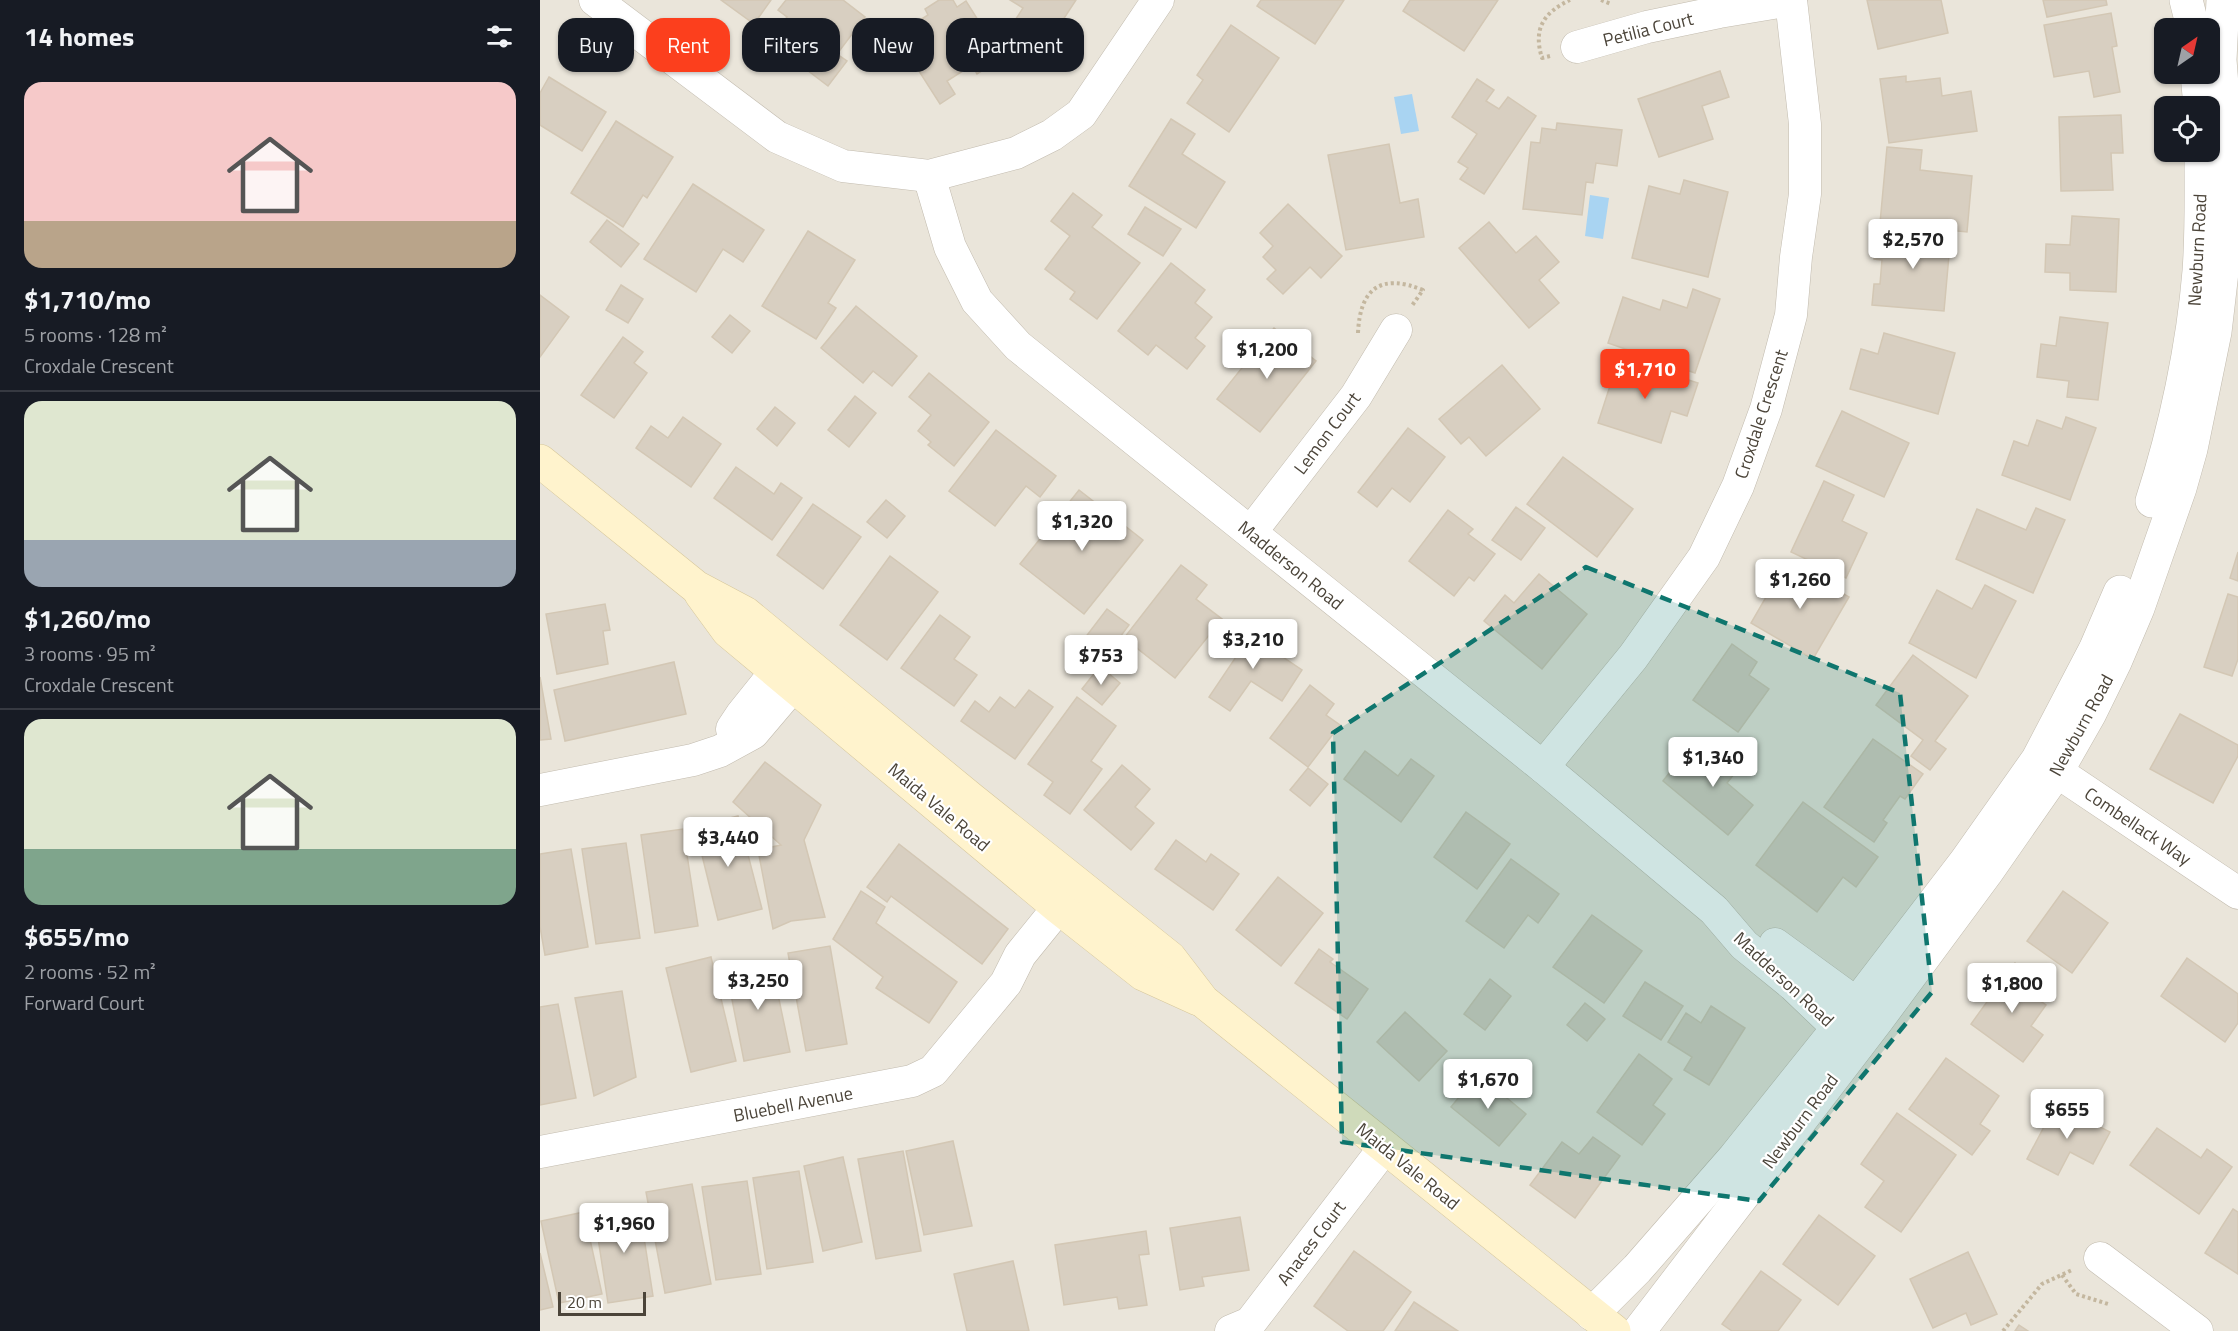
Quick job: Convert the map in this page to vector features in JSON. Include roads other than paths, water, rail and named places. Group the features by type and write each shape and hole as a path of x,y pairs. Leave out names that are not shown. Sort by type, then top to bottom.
{"main road":[{"name":"Maida Vale Road","path":"540,461 696,587 728,632 793,669 1076,903 1143,974 1203,1001 1603,1322"}],"street":[{"path":"595,0 777,137 843,166 929,176 1016,153 1052,135 1081,114 1158,0"},
{"name":"Petilia Court","path":"1577,47 1647,27 1791,0"},
{"name":"Croxdale Crescent","path":"1543,767 1633,657 1704,557 1738,486 1766,409 1791,315 1805,194 1804,124 1791,0"},
{"path":"2186,0 2190,18"},
{"name":"Newburn Road","path":"1639,1331 1858,1023 1966,861 2048,765 2119,594 2145,522 2162,471 2192,328 2219,272 2225,215 2225,124 2220,60 2223,0"},
{"name":"Newburn Road","path":"2202,162 2219,272"},
{"name":"Madderson Road","path":"929,176 950,247 977,301 1018,346 1543,767 1714,910 1744,945 1793,985 1858,1023"},
{"name":"Lemon Court","path":"1251,531 1356,396 1396,330"},
{"path":"540,790 693,760 720,751 753,733 793,669"},
{"name":"Combellack Way","path":"2048,765 2238,893"},
{"name":"Bluebell Avenue","path":"540,1152 912,1081 933,1071 1006,983 1030,969 1076,903"},
{"name":"Newburn Road","path":"1603,1322 1637,1269 1734,1158 1858,1023"},
{"name":"Anaces Court","path":"1231,1331 1250,1323 1385,1147"},
{"path":"2100,1257 2197,1331"}],"water":[{"path":"1412,94 1419,131 1401,134 1394,97"},
{"path":"1590,195 1609,198 1603,239 1585,236"}]}
